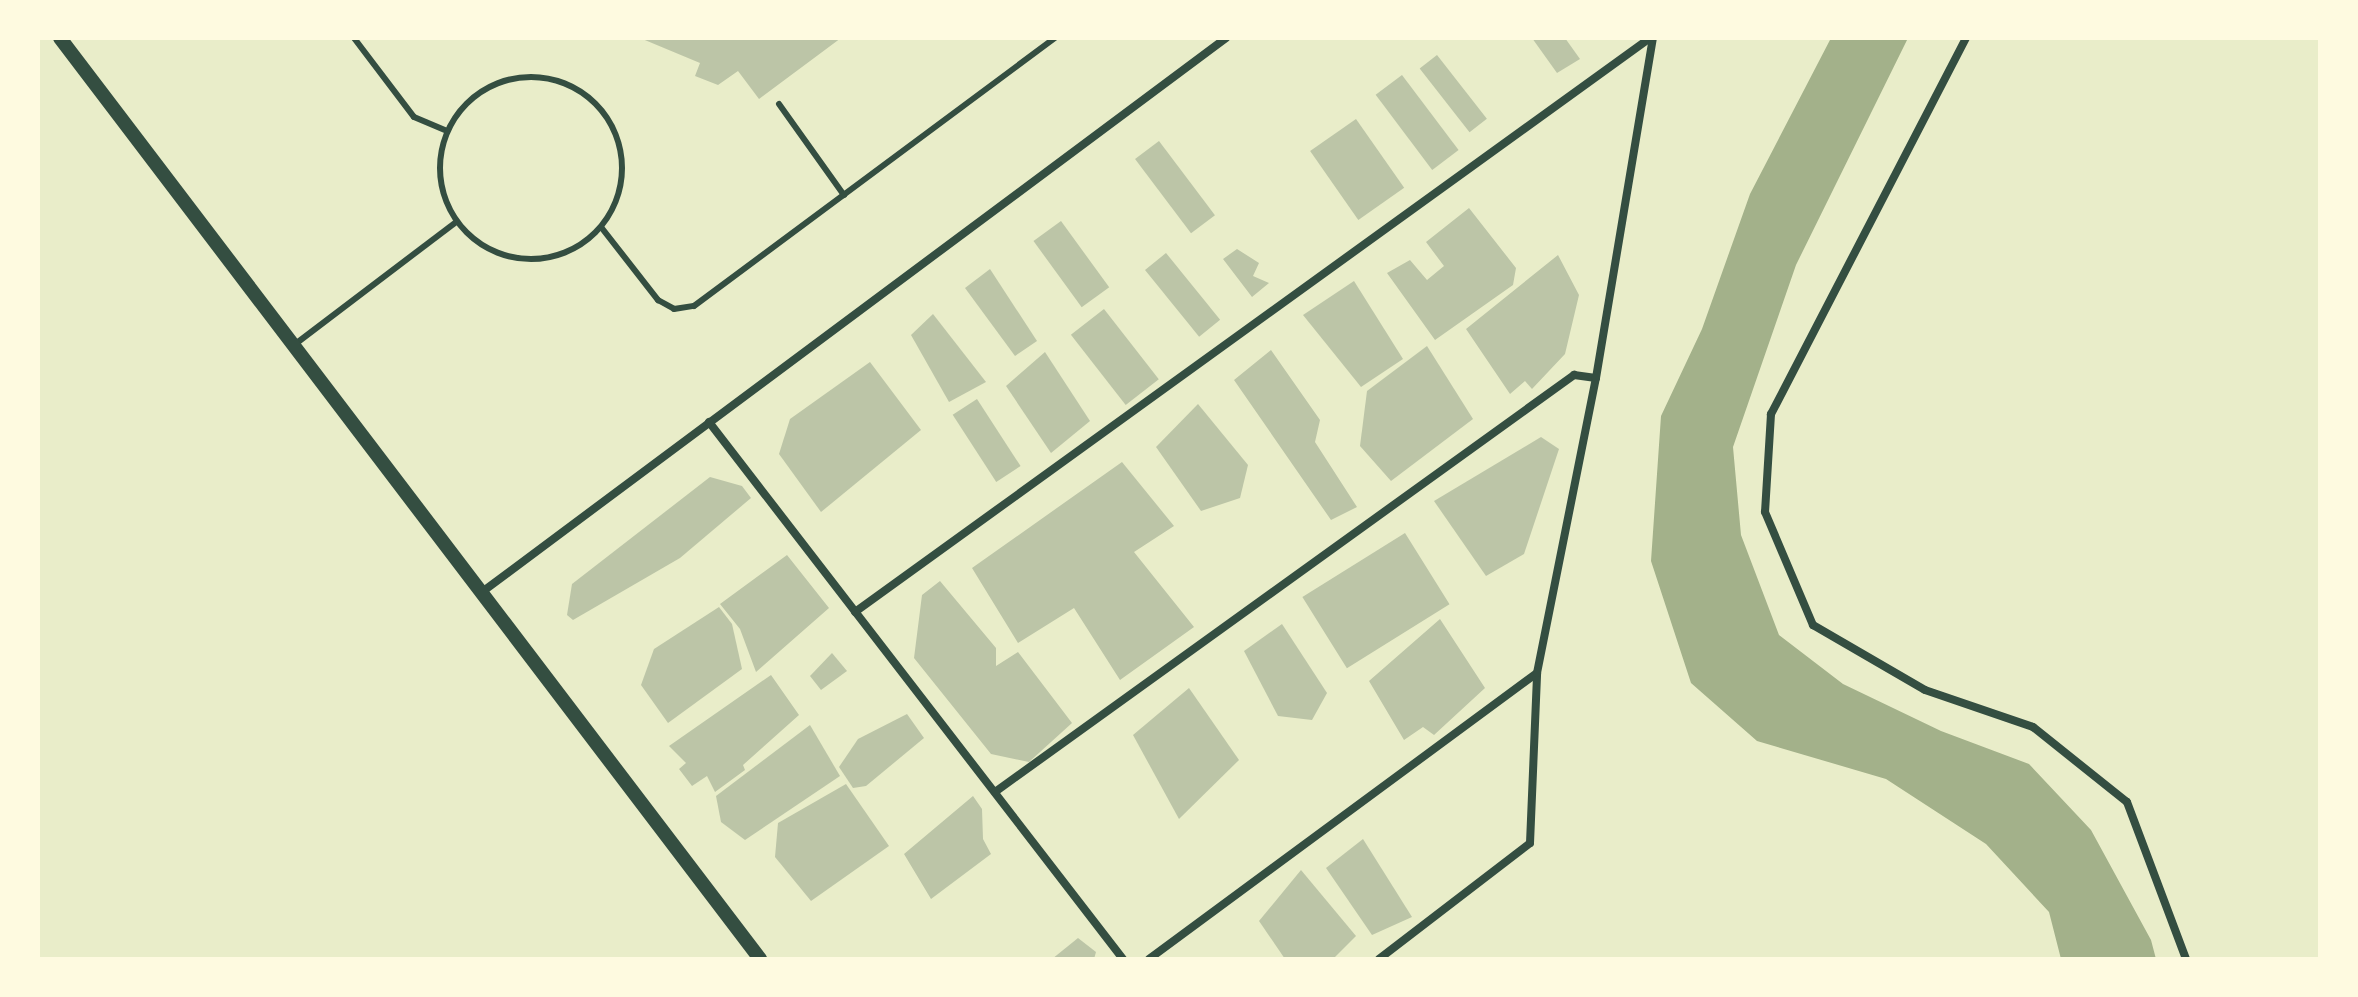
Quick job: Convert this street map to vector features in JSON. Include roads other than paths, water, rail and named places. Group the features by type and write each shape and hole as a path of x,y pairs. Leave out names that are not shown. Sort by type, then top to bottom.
{"street":[{"path":"60,38 760,959"},
{"path":"482,592 1226,38"},
{"path":"855,612 1652,38"},
{"path":"1379,959 1530,843 1537,673 1596,378 1652,38"},
{"path":"1966,38 1771,414 1765,512 1813,625 1925,690 2033,727 2127,802 2186,959"},
{"path":"995,792 1574,375 1596,378"},
{"path":"709,422 1123,959"},
{"path":"1149,959 1537,673"}],"lane":[{"path":"354,38 414,117 447,131"},
{"path":"601,227 658,300 674,309 694,306 1055,38"},
{"path":"519,76 550,77 580,89 603,110 618,138 623,169 617,200 601,227 580,246 555,257 527,260 500,255 476,242 456,222 443,193 439,162 447,131 464,104 489,85 519,76"},
{"path":"779,104 844,195"},
{"path":"294,345 456,222"}]}
